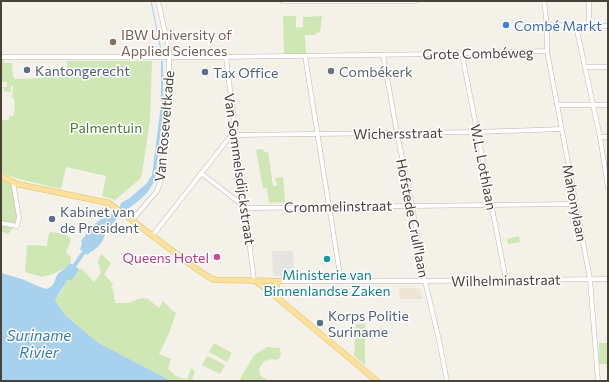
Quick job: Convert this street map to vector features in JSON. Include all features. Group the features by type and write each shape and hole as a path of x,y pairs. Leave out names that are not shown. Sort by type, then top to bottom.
{"main road":[{"path":"1,176 13,182 36,188 105,201 116,206 212,280 254,280 281,283 277,292 279,299"},
{"path":"254,280 271,292 377,381"}],"street":[{"name":"Van Roseveltkade","path":"133,219 157,192 159,186 167,117 169,90 168,58 170,49 158,1"},
{"path":"282,1 415,1"},
{"name":"Mahonylaan","path":"544,1 547,25 547,51 590,279 598,381"},
{"path":"589,1 589,26"},
{"path":"547,25 608,26"},
{"path":"576,26 600,137 608,188"},
{"name":"Grote Combéweg","path":"1,56 168,58 462,54 547,51"},
{"name":"W.L. Lothlaan","path":"462,54 506,280"},
{"name":"Hofstede Crull'laan","path":"383,55 396,133 412,206 425,281 447,381"},
{"path":"305,56 341,282"},
{"name":"Van Sommelsdijckstraat","path":"226,57 254,280"},
{"path":"585,67 608,67"},
{"path":"557,105 608,104"},
{"name":"Wichersstraat","path":"235,135 477,132 561,129"},
{"path":"153,235 229,138 235,135"},
{"path":"600,137 608,137"},
{"path":"201,173 245,207"},
{"path":"1,223 17,226 19,217 13,182"},
{"name":"Crommelinstraat","path":"245,207 575,204"},
{"name":"Wilhelminastraat","path":"281,283 608,279"},
{"path":"271,292 281,283"}],"shaded area":[{"path":"272,251 293,251 295,277 273,276"},
{"path":"399,288 420,288 423,299 400,299"}],"green space":[{"path":"283,16 296,16 296,28 303,27 303,17 322,16 320,32 316,33 316,35 305,35 306,54 284,55"},
{"name":"Palmentuin","path":"1,59 3,59 4,63 12,63 13,76 15,79 67,75 67,61 152,61 150,120 140,179 115,200 102,196 106,176 66,167 61,189 15,178 1,172 1,120 9,120 9,116 13,116 15,110 14,98 12,98 13,86 11,86 11,91 4,91 4,87 7,87 7,82 1,82"},
{"path":"263,149 264,152 268,152 273,186 277,186 275,178 283,177 285,202 269,203 267,188 263,188 256,150"},
{"path":"1,176 13,182 18,222 8,234 1,231"},
{"path":"50,232 66,234 71,240 66,252 71,257 70,263 67,267 53,274 42,277 25,272 27,245 47,246"},
{"path":"519,236 520,242 508,244 507,239"},
{"path":"101,254 111,263 104,274 113,284 111,288 113,290 115,303 128,303 142,298 148,299 159,308 163,301 175,313 177,310 170,331 159,354 171,359 168,369 176,376 187,380 191,368 195,372 192,379 194,381 171,381 97,342 66,316 55,301 67,280 79,269 82,269 94,282 101,273 98,262"},
{"path":"356,324 365,324 365,365 354,356"},
{"path":"214,343 232,353 227,362 209,352"},
{"path":"599,343 608,343 608,364 599,364"},
{"path":"267,347 280,348 281,356 277,360 272,359 264,361 259,369 260,375 268,381 239,381 254,355"},
{"path":"207,356 225,365 220,374 202,365"}],"water":[{"path":"161,61 163,61 163,114 155,179 149,191 115,221 106,232 99,245 87,255 80,249 82,244 81,241 90,229 99,221 114,213 120,207 121,203 130,198 147,183 152,175 161,105"},
{"name":"Suriname Rivier","path":"70,263 79,269 72,280 67,280 55,301 66,316 97,342 171,381 1,381 1,273 22,279 47,289 54,284 58,274"}],"waterway":[{"path":"151,1 162,55"},
{"path":"74,266 84,252"}],"place":[{"name":"Combé Markt","path":"506,25"},
{"name":"IBW University of Applied Sciences","path":"113,42"},
{"name":"Kantongerecht","path":"27,70"},
{"name":"Combékerk","path":"331,71"},
{"name":"Tax Office","path":"205,72"},
{"name":"Kabinet van de President","path":"52,219"},
{"name":"Queens Hotel","path":"217,257"},
{"name":"Ministerie van Binnenlandse Zaken","path":"327,259"},
{"name":"Korps Politie Suriname","path":"320,323"}]}
